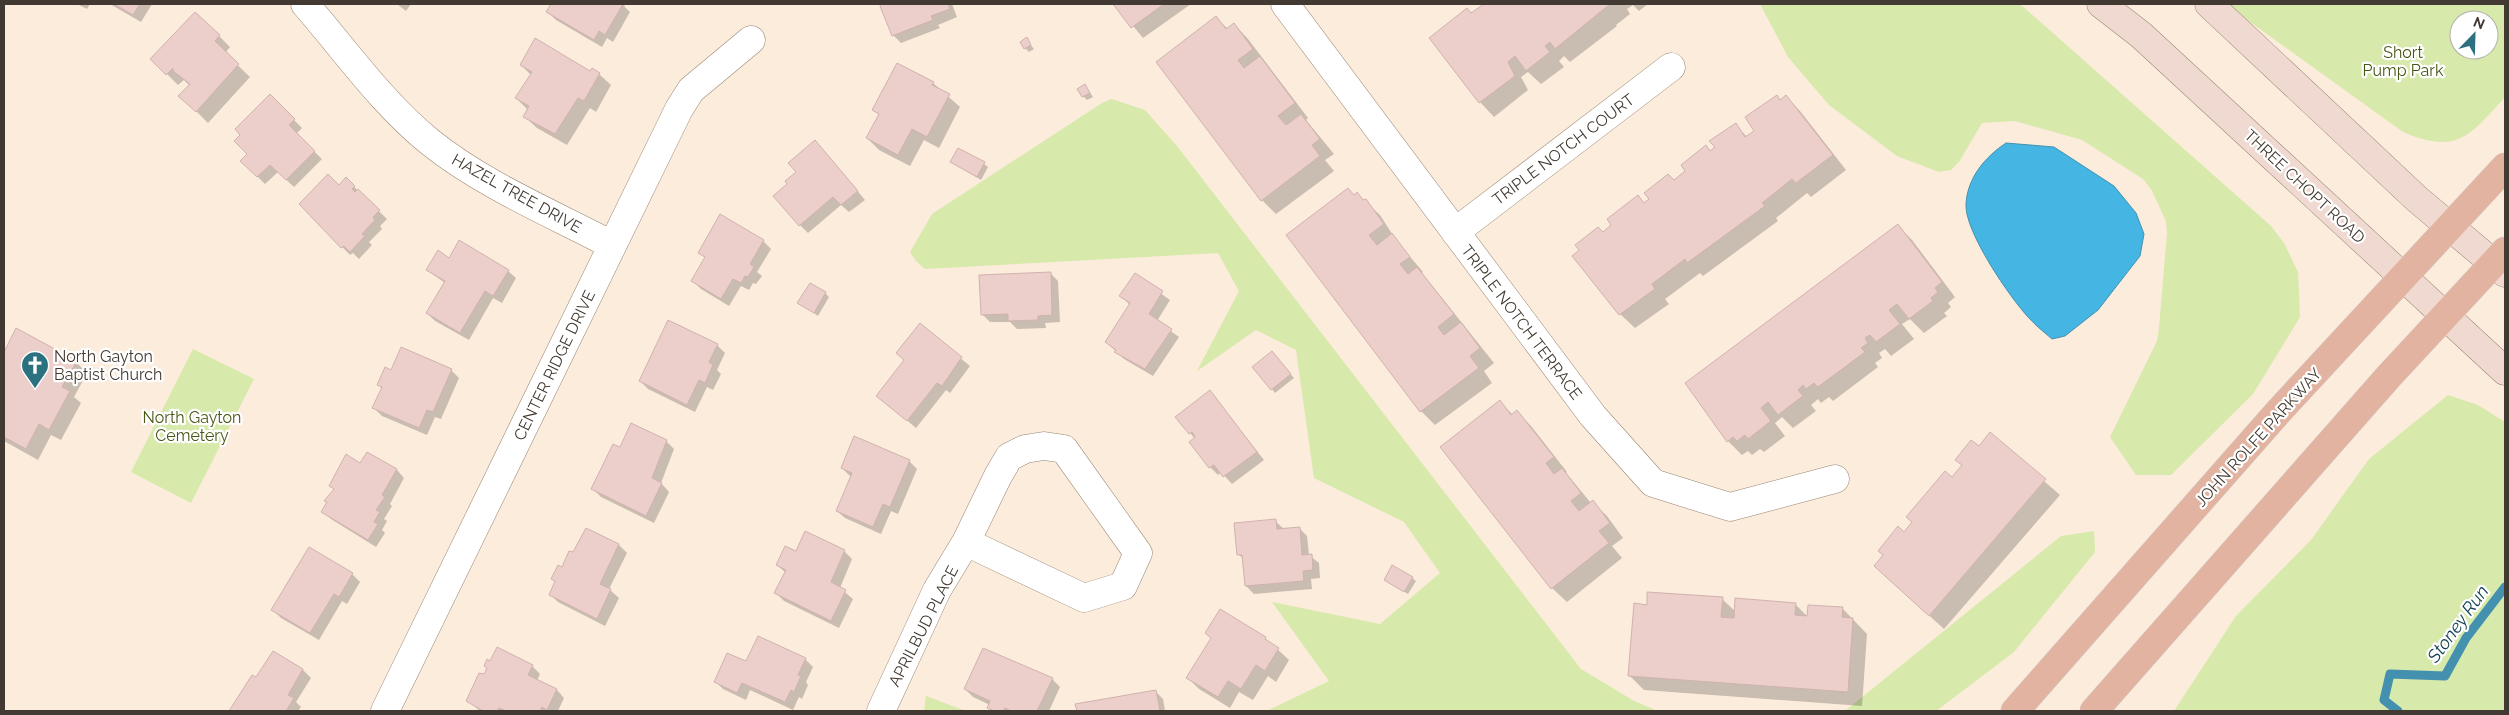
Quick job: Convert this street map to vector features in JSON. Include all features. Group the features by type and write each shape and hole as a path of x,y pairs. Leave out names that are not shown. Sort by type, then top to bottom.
{"main road":[{"name":"THREE CHOPT ROAD","path":"2101,4 2142,35 2505,371"},
{"path":"2094,711 2199,590 2445,316 2502,262 2451,227 2417,199 2209,4"},
{"name":"JOHN ROLFE PARKWAY","path":"2015,711 2279,412 2505,167"}],"street":[{"name":"HAZEL TREE DRIVE","path":"305,4 396,110 430,142 473,172 612,245"},
{"name":"TRIPLE NOTCH TERRACE","path":"1285,4 1593,416 1653,483 1730,507 1835,480"},
{"name":"CENTER RIDGE DRIVE","path":"385,711 679,109 691,90 751,40"},
{"name":"TRIPLE NOTCH COURT","path":"1455,232 1670,67"},
{"name":"APRILBUD PLACE","path":"881,711 938,590 966,542 1009,457 1025,449 1044,446 1064,449 1138,553 1124,586 1084,598 966,542"}],"green space":[{"path":"1760,4 2020,4 2271,226 2284,243 2298,272 2300,317 2253,394 2171,475 2136,475 2110,437 2157,341 2167,233 2166,221 2151,189 2143,179 2082,140 2015,121 1982,123 1959,162 1951,170 1939,172 1897,156 1829,105 1788,57"},
{"name":"Short Pump Park","path":"2225,4 2505,4 2505,97 2482,122 2461,138 2437,142 2421,139 2403,132"},
{"path":"1112,99 1145,110 1177,146 1581,669 1634,701 1658,711 1267,711 1329,681 1272,602 1380,624 1440,573 1404,522 1314,478 1296,350 1256,330 1197,371 1239,291 1218,253 925,269 910,252 932,214 1102,103"},
{"name":"North Gayton Cemetery","path":"193,349 254,379 191,503 131,472"},
{"path":"2448,395 2478,405 2505,422 2505,711 2174,711 2236,616 2311,540 2369,459"},
{"path":"2094,531 2095,552 2014,652 1936,711 1845,711 2061,536"},
{"path":"926,696 966,711 924,711"}],"water":[{"path":"2006,143 2054,147 2114,186 2136,213 2144,234 2140,256 2098,310 2065,336 2052,339 2034,324 2021,309 2000,281 1980,247 1968,217 1967,195 1978,169"}],"building":[{"path":"114,4 140,4 133,15"},
{"path":"551,4 623,4 605,35 599,31 594,40 546,12"},
{"path":"881,4 948,4 950,9 931,16 933,20 892,36 880,6"},
{"path":"1113,4 1164,4 1131,28"},
{"path":"1484,4 1610,4 1555,49 1550,42 1545,46 1550,52 1526,71 1515,56 1508,62 1515,76 1479,103 1429,38 1467,8 1471,13"},
{"path":"195,12 220,35 215,41 239,64 196,112 178,96 190,84 173,71 173,68 166,75 150,59"},
{"path":"1216,16 1226,29 1234,23 1253,49 1238,60 1244,68 1260,56 1295,103 1278,116 1286,125 1301,114 1320,139 1312,145 1320,156 1261,201 1156,62"},
{"path":"1027,37 1031,45 1024,49 1020,42"},
{"path":"535,38 590,71 592,68 600,73 584,101 578,98 555,134 523,117 529,106 515,98 532,72 520,65"},
{"path":"897,63 934,82 932,85 950,94 927,137 912,129 898,155 866,138 879,114 872,110"},
{"path":"1085,84 1090,93 1082,97 1077,89"},
{"path":"270,94 295,119 289,125 315,151 286,180 270,165 257,177 240,161 247,154 234,141 240,135 235,129"},
{"path":"1777,95 1780,100 1786,95 1833,155 1796,183 1792,179 1762,203 1765,206 1687,263 1685,259 1652,284 1655,289 1619,315 1572,256 1579,250 1575,245 1598,227 1603,232 1611,225 1607,219 1638,195 1644,203 1649,199 1644,193 1668,174 1674,180 1685,171 1681,165 1706,145 1710,151 1715,147 1709,141 1736,123 1745,137 1754,131 1745,117"},
{"path":"815,140 858,191 841,205 833,197 799,226 773,196 787,184 785,181 796,172 788,163"},
{"path":"958,148 985,162 977,177 950,162"},
{"path":"328,174 339,185 346,177 355,186 352,189 355,192 358,189 380,210 373,217 375,220 362,234 365,236 350,252 344,246 341,248 299,204"},
{"path":"1348,188 1354,195 1357,192 1363,200 1366,199 1384,224 1369,235 1377,245 1392,233 1410,257 1400,264 1408,274 1417,267 1454,314 1438,327 1444,335 1461,322 1480,348 1470,356 1479,368 1420,412 1286,235"},
{"path":"720,214 764,240 750,264 754,267 748,277 745,276 741,283 733,279 721,299 691,281 705,257 698,253"},
{"path":"1898,224 1942,282 1935,288 1938,292 1931,298 1933,301 1909,319 1897,304 1889,310 1900,324 1876,342 1870,335 1865,338 1868,343 1861,348 1865,352 1818,387 1814,383 1806,389 1803,385 1798,390 1803,396 1778,415 1768,402 1761,408 1771,421 1748,439 1745,435 1737,441 1733,437 1727,442 1685,383"},
{"path":"459,240 509,270 493,296 485,291 460,333 426,313 445,281 426,270 438,250 449,258"},
{"path":"1051,272 1052,315 1038,316 1038,320 1008,321 1008,314 981,315 979,275"},
{"path":"1135,273 1163,291 1149,314 1172,329 1145,369 1114,352 1116,350 1105,342 1130,303 1119,296"},
{"path":"810,283 826,292 814,313 797,303"},
{"path":"668,320 718,344 709,362 713,365 705,383 699,380 687,405 639,381"},
{"path":"920,323 962,357 942,386 937,383 907,421 876,396 904,360 896,353"},
{"name":"North Gayton Baptist Church","path":"16,328 77,361 62,387 70,391 49,430 39,424 26,449 4,437 4,352"},
{"path":"401,347 452,369 433,412 427,410 419,428 372,408 382,387 377,385 385,367 391,370"},
{"path":"1272,351 1291,374 1271,390 1252,367"},
{"path":"1210,390 1257,452 1223,477 1214,465 1209,468 1189,442 1195,437 1192,432 1189,434 1175,417"},
{"path":"1500,400 1511,415 1517,410 1554,457 1546,463 1554,474 1562,468 1581,493 1571,501 1579,511 1593,500 1610,523 1599,531 1609,543 1551,589 1440,447"},
{"path":"631,423 667,440 652,478 662,483 646,516 591,489 613,444 620,447"},
{"path":"1990,432 2046,479 1929,616 1874,566 1883,555 1878,551 1898,526 1904,532 1912,522 1906,517 1945,471 1952,477 1962,465 1955,460 1971,440 1979,446"},
{"path":"854,436 910,460 890,507 883,504 873,527 836,511 852,473 841,468"},
{"path":"367,452 397,469 382,495 385,497 376,510 380,512 374,522 378,524 368,540 321,512 327,502 324,501 334,489 329,486 346,454 360,463"},
{"path":"1276,519 1277,529 1300,527 1302,555 1312,554 1313,570 1303,571 1304,581 1245,586 1242,555 1237,555 1234,523"},
{"path":"586,528 619,544 600,584 611,589 597,619 549,595 555,581 551,579 558,565 562,567 569,551 573,552"},
{"path":"805,531 845,550 831,582 846,590 831,621 774,593 786,570 776,565 785,546 796,551"},
{"path":"309,547 353,573 339,597 334,594 310,633 271,610"},
{"path":"1392,565 1413,577 1404,592 1384,580"},
{"path":"1647,592 1723,597 1721,617 1734,618 1735,598 1796,603 1795,615 1807,616 1808,605 1843,607 1842,617 1853,618 1848,692 1628,676 1634,603 1647,605"},
{"path":"1220,609 1266,637 1265,639 1279,648 1265,671 1256,665 1241,689 1228,681 1218,697 1186,678 1211,638 1205,633"},
{"path":"758,636 806,658 798,675 801,676 794,692 791,690 785,702 742,683 737,693 714,682 727,653 746,661"},
{"path":"497,647 533,665 528,675 557,689 547,710 542,707 540,711 506,711 499,708 497,711 483,711 466,701 479,673 484,674 487,668 484,666 487,659 490,661"},
{"path":"983,648 1053,678 1037,711 1011,711 1005,708 1004,711 994,711 987,708 990,701 964,689"},
{"path":"273,651 303,669 288,695 294,698 286,711 229,711 252,675 256,677"},
{"path":"1156,690 1160,711 1077,711 1075,704"}],"waterway":[{"name":"Stoney Run","path":"2398,711 2384,700 2390,674 2445,676 2466,638 2505,587"}],"place":[{"name":"North Gayton Baptist Church","path":"35,389"}]}
